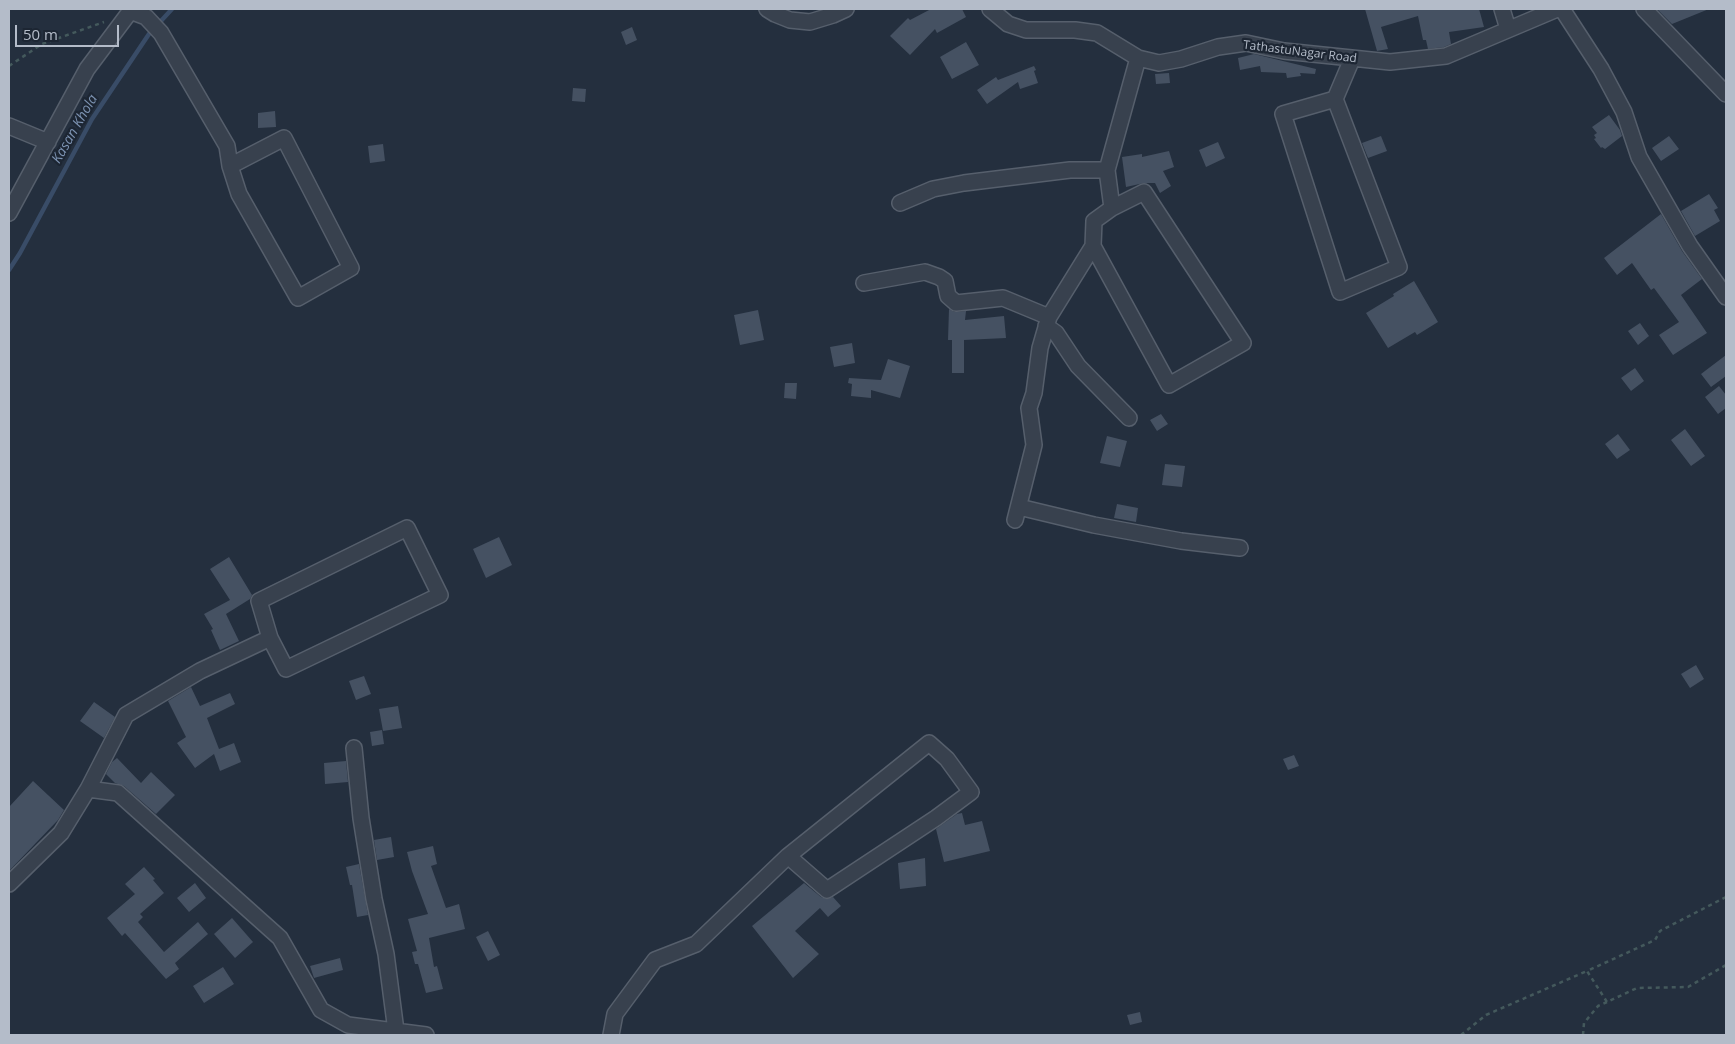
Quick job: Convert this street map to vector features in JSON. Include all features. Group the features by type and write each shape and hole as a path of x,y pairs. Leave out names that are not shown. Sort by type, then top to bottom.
{"street":[{"path":"9,213 87,69 131,9 146,18 161,33 227,146 230,166 239,194 298,298 351,268 284,138 230,166"},
{"path":"767,9 790,20 810,22 846,9"},
{"name":"TathastuNagar Road","path":"990,9 1008,24 1026,30 1075,30 1097,34 1138,58 1159,63 1181,59 1218,46 1246,43 1284,51 1390,62 1446,56 1557,9"},
{"path":"1502,9 1508,29"},
{"path":"1562,9 1601,69 1624,112 1639,157 1690,246 1726,297"},
{"path":"1644,9 1726,94"},
{"path":"1112,208 1107,170 1138,58"},
{"path":"1336,99 1283,114 1340,292 1400,266 1336,99 1352,59"},
{"path":"9,126 48,142"},
{"path":"900,203 933,189 964,183 1070,170 1107,170"},
{"path":"1093,246 1169,385 1243,343 1144,192 1112,208 1094,221 1093,246 1047,321 1040,348 1034,393 1029,408 1034,446 1017,513 1181,541 1240,548"},
{"path":"864,283 925,272 945,281 948,296 956,303 1003,298 1047,321 1078,366 1129,418"},
{"path":"407,528 440,595 286,669 270,638 259,600 407,528"},
{"path":"9,884 61,833 88,789 126,715 200,671 270,638"},
{"path":"611,1035 615,1014 655,960 696,944 788,856 929,743 947,759 971,792 936,818 826,890 788,856"},
{"path":"354,748 361,818 374,899 386,954 396,1031"},
{"path":"88,789 118,793 280,938 320,1010 348,1025 426,1035"}],"path":[{"path":"9,66 42,44 104,22"},
{"path":"1461,1035 1486,1016 1655,940 1660,931 1726,897"},
{"path":"1583,1035 1584,1023 1598,1006 1636,988 1688,987 1726,965"},
{"path":"1587,971 1608,1002"}],"building":[{"path":"931,9 962,9 966,17 937,33 935,29 910,55 890,36 908,18 910,20"},
{"path":"1365,9 1479,9 1484,27 1449,32 1451,44 1428,49 1426,40 1423,40 1418,16 1381,27 1388,49 1377,51"},
{"path":"1657,9 1709,9 1672,24"},
{"path":"632,27 637,40 626,45 621,32"},
{"path":"966,42 979,65 952,79 940,57"},
{"path":"1254,54 1316,69 1315,74 1300,73 1301,76 1287,78 1286,73 1261,72 1260,66 1240,70 1238,58"},
{"path":"1034,66 1038,83 1020,89 1018,82 987,104 977,90 996,77 998,80"},
{"path":"1169,73 1170,83 1156,84 1155,74"},
{"path":"573,88 586,89 585,102 572,101"},
{"path":"275,111 276,127 258,128 258,113"},
{"path":"1609,115 1622,136 1605,149 1601,148 1594,139 1596,138 1594,135 1597,133 1592,127"},
{"path":"1381,136 1387,151 1368,158 1362,143"},
{"path":"1669,136 1679,149 1661,161 1652,148"},
{"path":"1218,142 1225,158 1206,167 1199,150"},
{"path":"383,144 385,161 370,163 368,146"},
{"path":"1169,151 1174,167 1163,171 1171,186 1160,193 1155,183 1144,183 1126,187 1122,157 1142,154 1142,157"},
{"path":"1709,194 1718,208 1714,210 1720,221 1695,236 1681,211"},
{"path":"1661,214 1682,251 1702,279 1681,295 1707,333 1673,355 1659,335 1679,322 1654,288 1651,290 1632,263 1617,275 1604,258"},
{"path":"1414,281 1438,322 1417,335 1415,332 1388,348 1366,313"},
{"path":"949,309 954,312 966,311 965,320 1004,316 1006,338 964,340 964,373 952,373 952,340 948,340"},
{"path":"758,310 764,340 740,345 734,315"},
{"path":"1640,323 1649,336 1638,345 1628,331"},
{"path":"852,343 855,363 834,367 830,347"},
{"path":"1726,355 1726,376 1711,387 1701,374"},
{"path":"888,359 910,366 900,398 871,390 871,398 851,396 852,384 848,383 849,378 881,380"},
{"path":"1635,368 1644,381 1631,391 1621,378"},
{"path":"785,383 797,383 796,399 784,398"},
{"path":"1719,386 1726,395 1726,408 1718,414 1705,397"},
{"path":"1161,414 1168,424 1157,431 1150,420"},
{"path":"1685,429 1705,456 1691,466 1671,440"},
{"path":"1618,434 1630,450 1617,459 1605,444"},
{"path":"1107,436 1127,441 1120,467 1100,463"},
{"path":"1165,464 1185,466 1182,487 1162,485"},
{"path":"1117,504 1138,508 1136,522 1114,518"},
{"path":"499,537 512,565 486,578 473,549"},
{"path":"229,557 252,595 250,599 226,614 239,641 220,650 211,630 213,629 204,614 230,600 210,569"},
{"path":"1696,665 1704,679 1690,688 1681,674"},
{"path":"364,676 371,694 356,700 349,681"},
{"path":"191,687 200,706 230,693 235,704 207,718 219,749 234,743 241,762 220,771 214,754 195,768 177,743 186,737 168,701"},
{"path":"94,702 115,717 104,738 80,721"},
{"path":"398,706 402,728 383,731 379,709"},
{"path":"382,730 384,744 372,746 370,732"},
{"path":"1294,755 1299,766 1288,770 1283,759"},
{"path":"117,758 141,783 151,772 175,795 156,814 124,786 115,783 106,774 112,762"},
{"path":"346,761 348,782 325,784 324,763"},
{"path":"33,781 64,810 58,820 9,871 9,807"},
{"path":"962,813 965,825 982,821 990,851 944,862 936,829 957,814"},
{"path":"391,837 394,857 377,860 374,840"},
{"path":"433,846 437,864 431,866 446,908 459,904 465,929 429,938 434,967 437,966 443,989 426,993 418,964 415,964 412,952 417,951 408,919 428,914 407,852"},
{"path":"925,858 926,886 900,889 898,863"},
{"path":"359,864 368,915 357,917 352,885 350,885 346,867"},
{"path":"144,867 164,893 140,914 143,917 138,922 164,952 198,922 208,934 175,963 179,969 166,979 125,933 122,936 107,918 135,894 125,884"},
{"path":"195,883 206,898 189,912 177,898"},
{"path":"804,883 821,897 827,899 833,897 841,906 828,917 820,908 795,931 819,954 793,978 752,926"},
{"path":"232,918 253,942 235,958 214,934"},
{"path":"488,931 500,955 488,961 476,937"},
{"path":"340,958 343,970 314,978 310,966"},
{"path":"223,967 234,984 204,1003 193,986"},
{"path":"1140,1012 1142,1022 1130,1025 1127,1015"}],"waterway":[{"name":"Kasan Khola","path":"9,270 92,119 149,34 172,9"}]}
